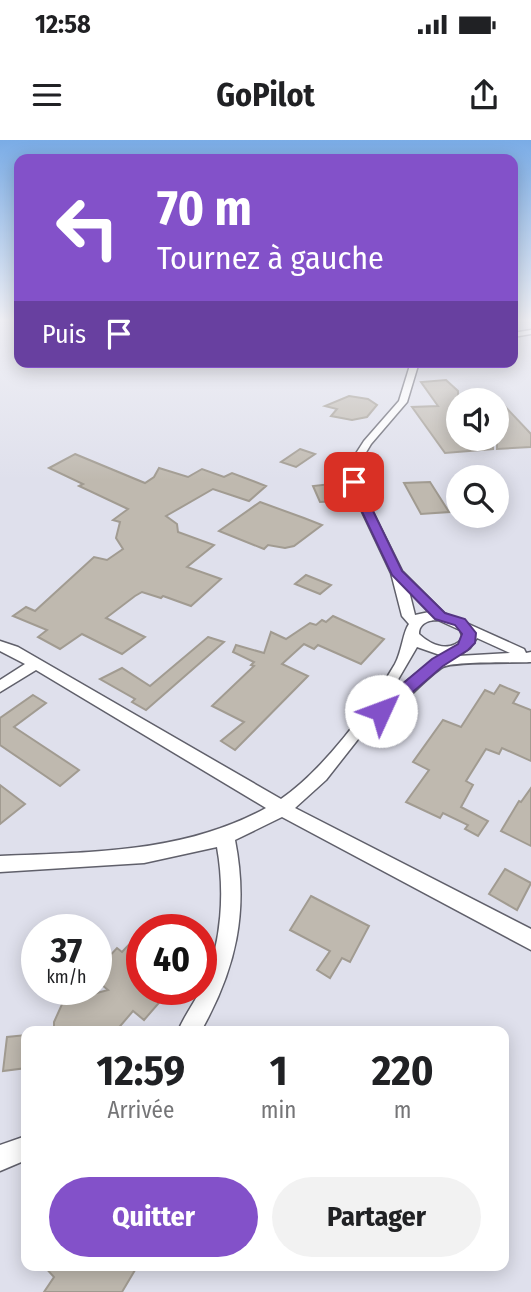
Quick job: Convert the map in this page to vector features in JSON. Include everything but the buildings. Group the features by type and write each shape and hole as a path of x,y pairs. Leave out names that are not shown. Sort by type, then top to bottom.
{"street":[{"path":"412,373 403,402 367,443 351,469 354,482 397,573 415,630 427,647 457,650"},
{"path":"397,573 440,616"},
{"path":"355,734 402,664 422,618 440,616 454,619 500,645 531,657 465,658 437,662"},
{"path":"0,864 139,856 186,849 251,828 282,809 317,777 355,734 437,662 468,643 469,633 466,628"},
{"path":"0,646 13,650 282,809 531,940"},
{"path":"0,687 35,664"},
{"path":"192,1026 214,984 231,907 230,862 225,838"},
{"path":"0,1158 21,1150"}],"route":[{"path":"354,482 397,573 440,616 460,622 470,638 468,643 437,662 381,711"}]}
